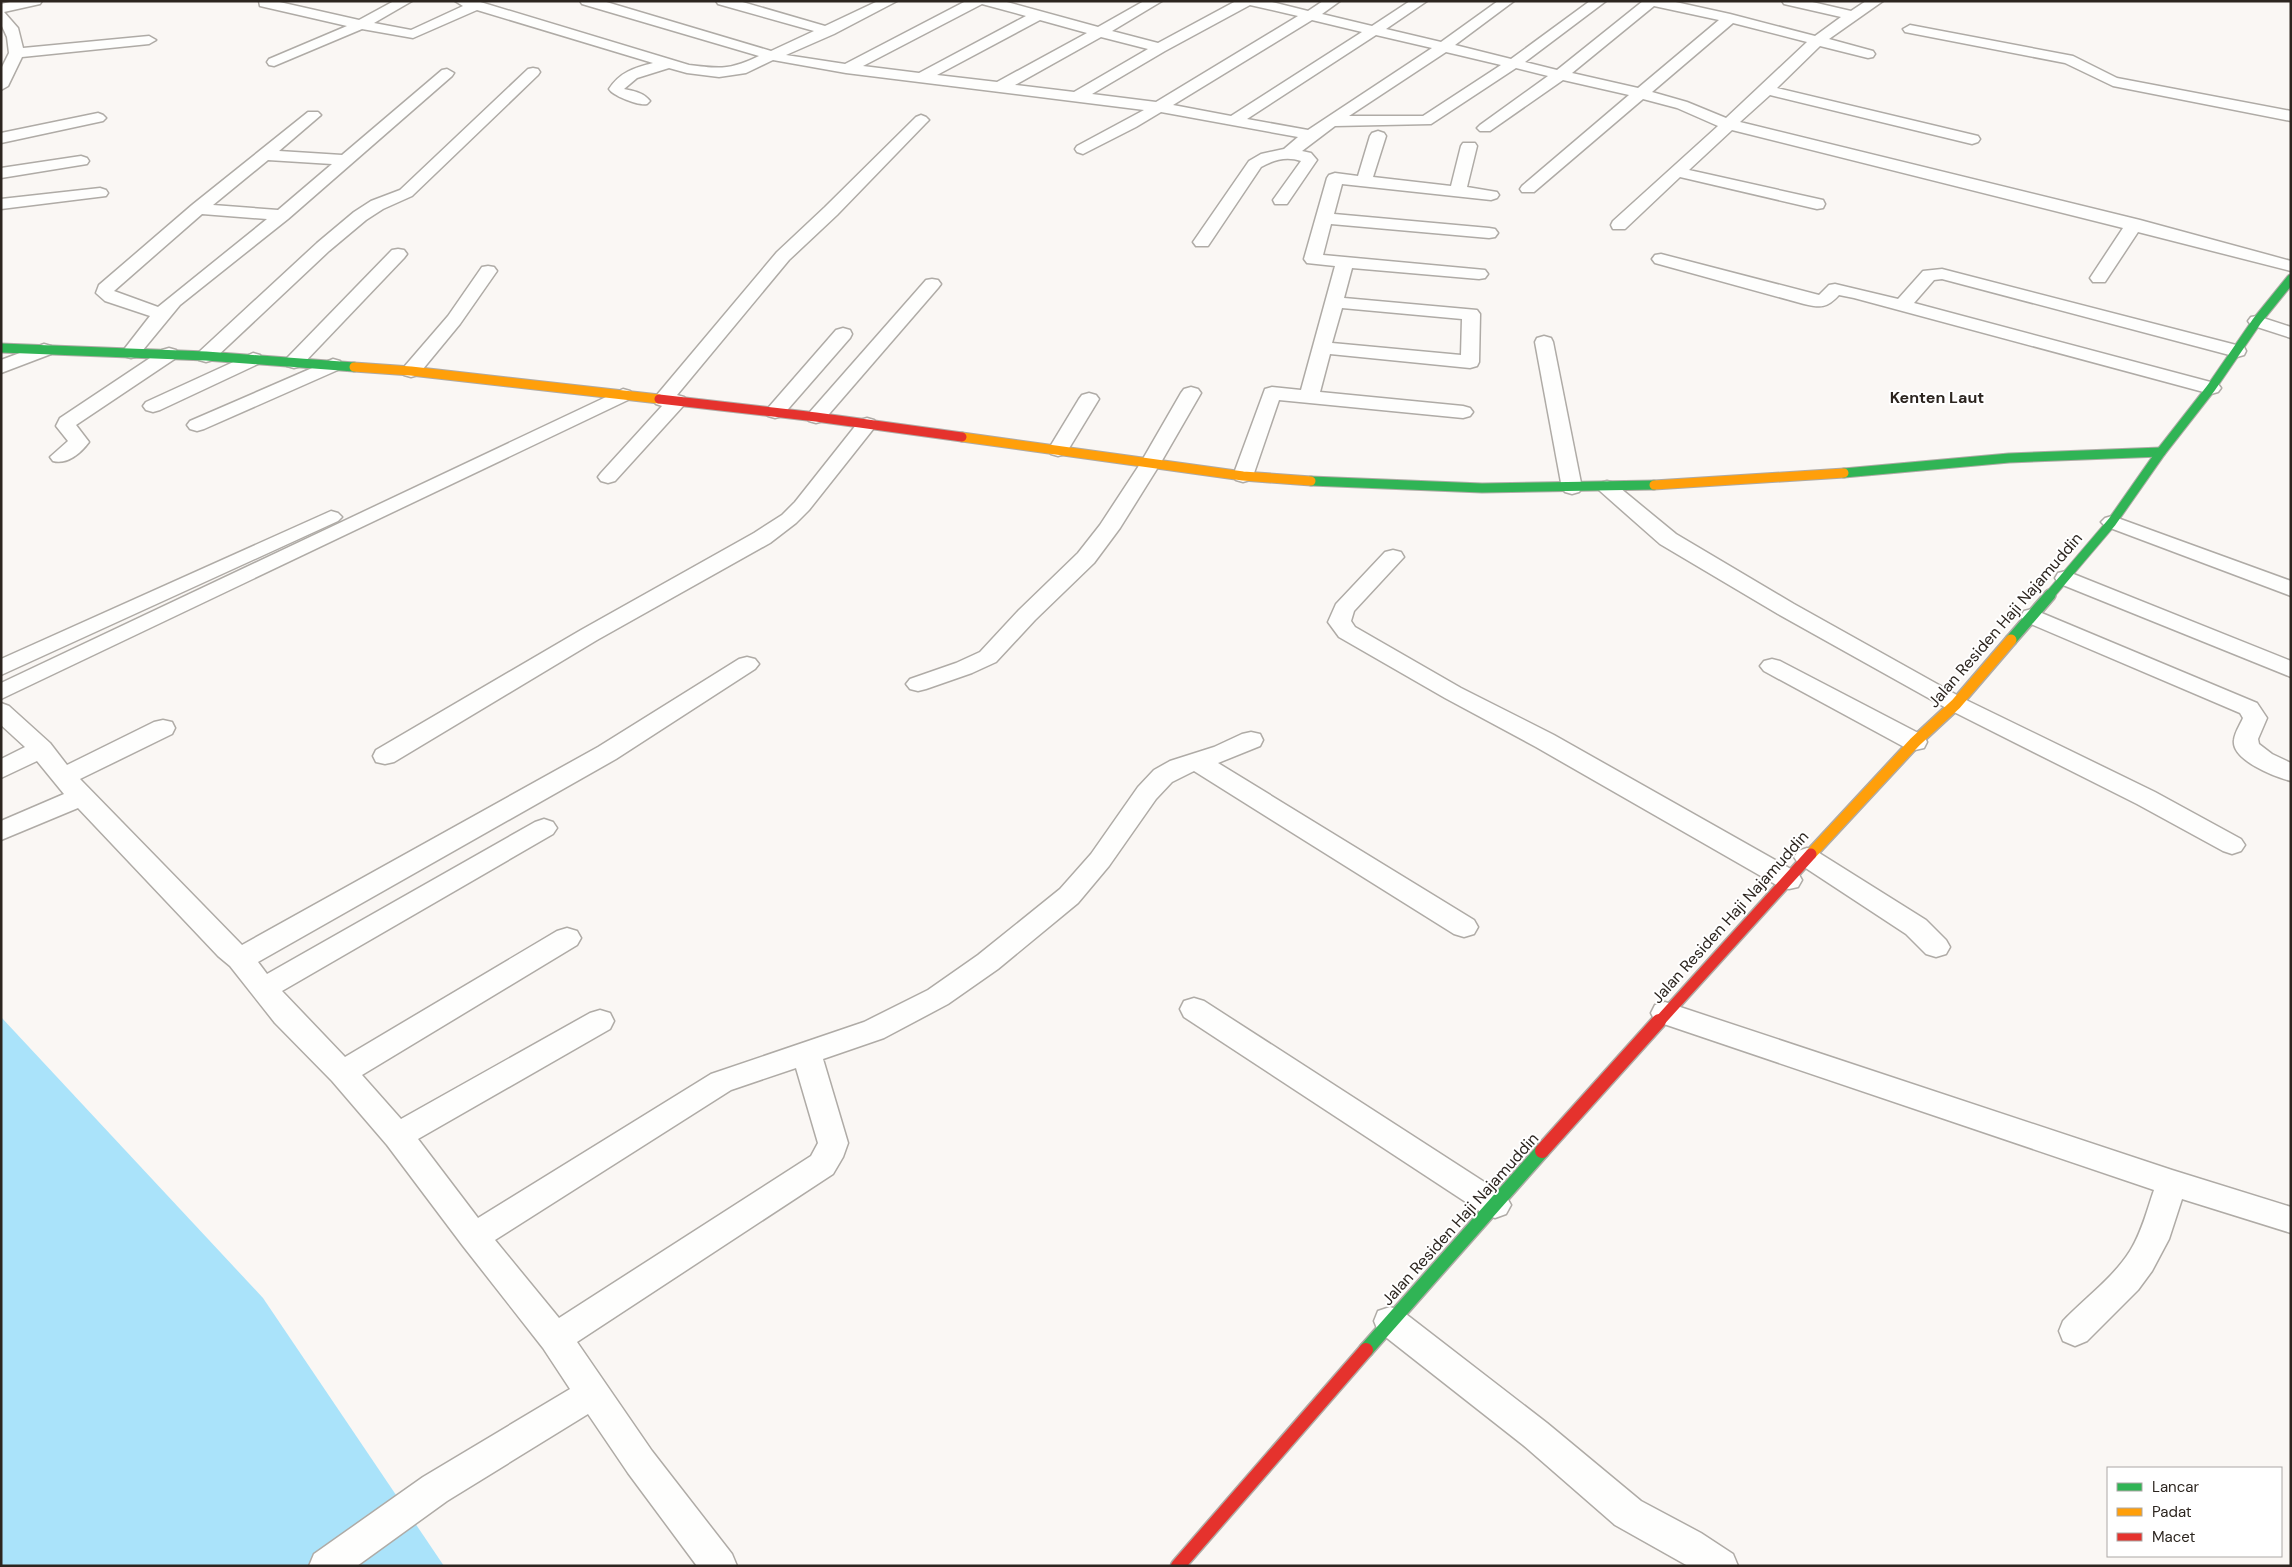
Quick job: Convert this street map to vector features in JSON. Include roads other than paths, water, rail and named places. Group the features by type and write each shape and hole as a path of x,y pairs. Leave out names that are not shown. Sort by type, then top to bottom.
{"street":[{"path":"1,8 35,1"},
{"path":"274,62 362,25 405,1"},
{"path":"587,1 773,56 846,69 924,76 1158,107 1311,135"},
{"path":"722,1 829,31"},
{"path":"853,1 883,4"},
{"path":"846,69 976,1"},
{"path":"986,1 1160,48"},
{"path":"1000,87 1155,1"},
{"path":"1078,96 1160,48 1249,1 1642,94 1682,105 1724,128 2291,266"},
{"path":"1083,149 1131,124 1333,1"},
{"path":"1235,120 1420,1"},
{"path":"1289,154 1311,135 1445,46 1507,1"},
{"path":"1332,121 1426,122 1514,63 1599,1"},
{"path":"1485,128 1561,74 1651,1 1730,18 1868,54"},
{"path":"1789,1 1855,16"},
{"path":"1619,225 1678,172 1817,40 1876,1"},
{"path":"265,3 405,34 417,33 468,4 668,64 687,69 725,73 751,66 883,4"},
{"path":"1120,4 1140,8"},
{"path":"1,15 16,37 16,53 1,86"},
{"path":"924,76 1039,15"},
{"path":"1528,189 1730,18"},
{"path":"1910,29 2068,59 2079,62 2102,78 2113,82 2291,116"},
{"path":"16,53 149,40"},
{"path":"642,101 637,97 618,92 616,89 619,84 638,72 668,64"},
{"path":"206,356 323,247 360,216 377,205 406,193 533,72"},
{"path":"131,352 161,314 282,215 447,73"},
{"path":"1771,84 1972,139"},
{"path":"161,314 111,297 106,293 105,289 198,209 313,115"},
{"path":"1,138 98,118"},
{"path":"608,476 783,256 831,211 921,120"},
{"path":"1364,181 1378,136"},
{"path":"1458,191 1469,146"},
{"path":"1202,242 1251,168 1267,157 1289,154 1305,156 1309,160 1281,200"},
{"path":"264,155 346,160"},
{"path":"1,173 81,161"},
{"path":"1678,172 1817,204"},
{"path":"1479,274 1313,259 1335,178 1491,195"},
{"path":"1,204 100,193"},
{"path":"198,209 282,215"},
{"path":"1324,218 1489,233"},
{"path":"2132,228 2291,275"},
{"path":"2099,278 2132,228"},
{"path":"294,362 398,254"},
{"path":"1661,259 1810,300 1823,301 1834,290 1838,289 1904,304 2211,388"},
{"path":"1309,396 1345,262"},
{"path":"411,371 454,320 488,271"},
{"path":"1904,304 1929,275 1942,274 2238,351"},
{"name":"Jalan Residen Haji Najamuddin","path":"1178,1566 1390,1321 1665,1013 1915,742 1956,704 2066,578 2112,522 2161,452 2238,351 2257,321 2291,279"},
{"path":"816,417 932,284"},
{"path":"1322,348 1470,362 1471,314 1334,302"},
{"path":"2257,321 2291,333"},
{"path":"775,412 843,334"},
{"path":"1544,342 1572,488"},
{"path":"1,348 206,356 411,371 816,417 1243,476 1441,487 1607,487 1803,477 2009,458 2161,452"},
{"path":"1,367 44,350"},
{"path":"60,457 80,442 66,426 67,422 169,354"},
{"path":"153,406 253,359"},
{"path":"198,425 333,365"},
{"path":"1,668 441,466 594,392"},
{"path":"918,684 974,665 994,652 1027,615 1086,558 1109,528 1150,464 1191,393"},
{"path":"1243,476 1272,393 1463,412"},
{"path":"1,692 623,395"},
{"path":"1058,450 1089,399"},
{"path":"385,756 589,635 762,538 789,519 802,506 866,424"},
{"path":"1607,487 1640,518 1668,539 1786,610 1956,704 2146,798 2232,845"},
{"path":"2112,522 2291,589"},
{"path":"1393,557 1344,609 1339,622 1346,632 1453,693 1545,741 1788,880"},
{"path":"2066,578 2291,670"},
{"path":"2032,616 2249,708 2255,718 2246,740 2248,748 2256,756 2291,773"},
{"path":"240,959 608,753 747,664"},
{"path":"1772,666 1915,742"},
{"path":"1,711 41,749 73,787 228,949 240,959 285,1015 342,1073 398,1136 474,1237 556,1338 640,1462 720,1566"},
{"path":"1,831 73,787 163,728"},
{"path":"474,1237 721,1082 874,1030 938,997 988,962 1046,916 1081,883 1156,783 1170,771 1223,753 1252,740"},
{"path":"1,770 41,749"},
{"path":"1197,761 1464,927"},
{"path":"265,988 544,828"},
{"path":"1807,857 1916,927 1936,948"},
{"path":"342,1073 567,938"},
{"path":"1194,1009 1495,1205"},
{"path":"1665,1013 2172,1183 2291,1220"},
{"path":"398,1136 600,1020"},
{"path":"556,1338 822,1165 828,1157 832,1143 806,1052"},
{"path":"2075,1331 2127,1280 2141,1261 2153,1239 2172,1183"},
{"path":"1390,1321 1535,1434 1628,1513 1688,1545 1720,1566"},
{"path":"327,1566 435,1489 593,1393"}],"water":[{"path":"1,1017 263,1298 444,1566 1,1566"}],"district":[{"name":"Kenten Laut","path":"1937,397"}]}
